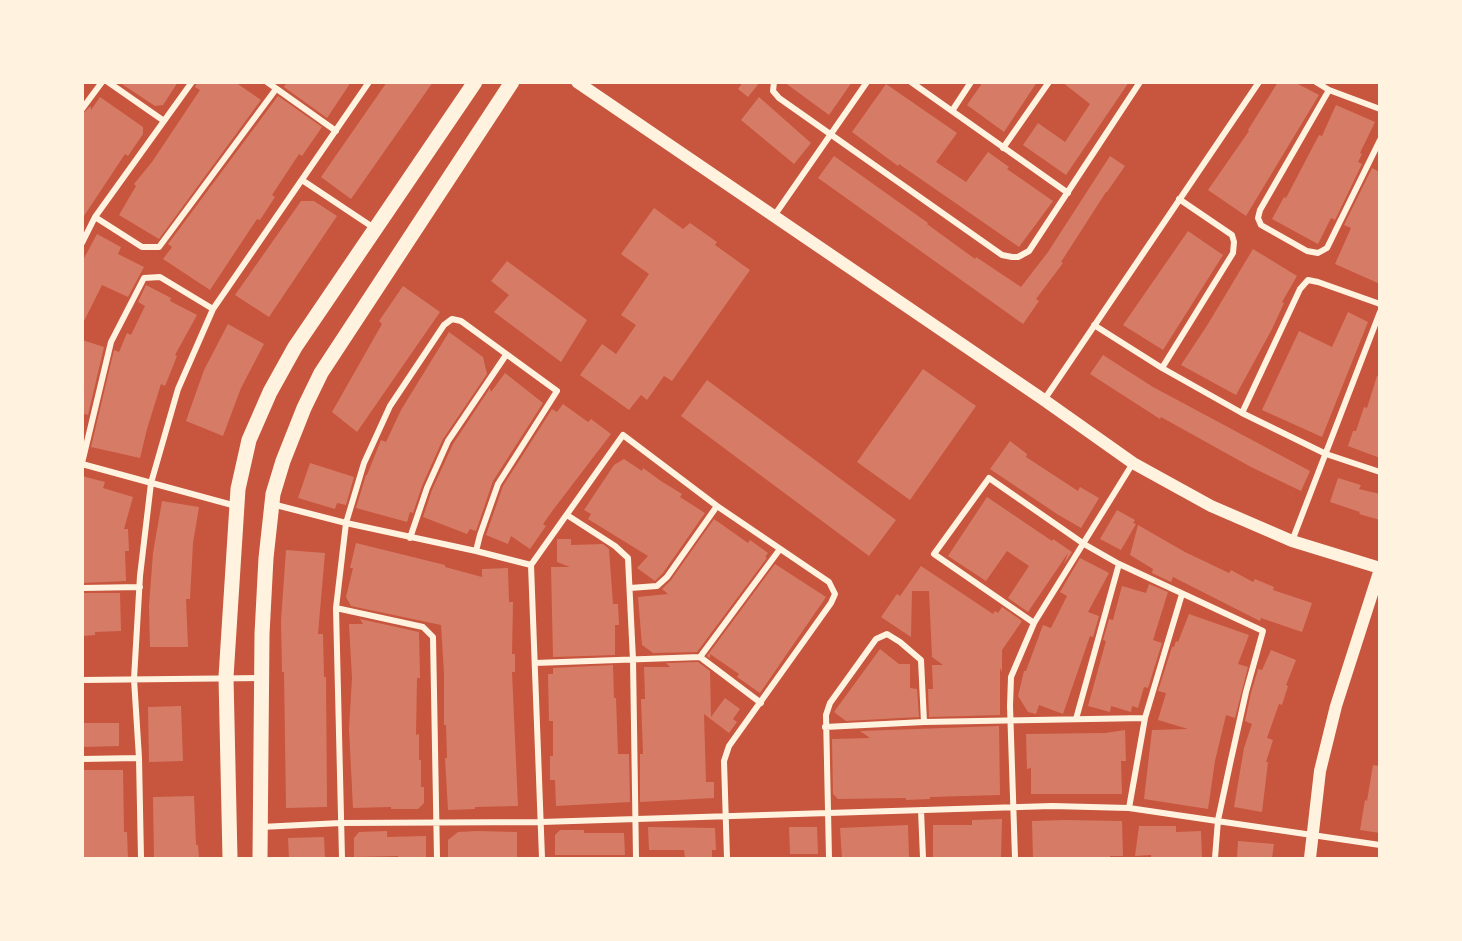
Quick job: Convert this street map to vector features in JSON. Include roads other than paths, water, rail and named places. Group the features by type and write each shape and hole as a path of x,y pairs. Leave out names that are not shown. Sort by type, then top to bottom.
{"main road":[{"path":"230,858 226,677 238,489 249,440 270,392 296,347 475,82"},
{"path":"260,858 266,558 272,504 283,461 321,373 512,82"},
{"path":"577,82 1044,399 1133,463 1211,507 1292,541 1380,569 1336,706 1320,771 1310,858"}],"street":[{"path":"82,109 102,82"},
{"path":"108,82 164,121"},
{"path":"82,243 95,217 192,82"},
{"path":"267,82 336,131"},
{"path":"141,858 139,758 134,679 140,587 151,483 178,389 213,309 369,82"},
{"path":"774,82 773,91 779,98 1002,255 1018,256 1029,251 1140,82"},
{"path":"774,216 867,82"},
{"path":"911,82 1068,193"},
{"path":"952,111 971,82"},
{"path":"1003,148 1049,82"},
{"path":"1044,399 1258,82"},
{"path":"1316,82 1329,90 1380,109"},
{"path":"95,217 142,247 159,247 276,89"},
{"path":"1329,90 1260,210 1258,218 1261,225 1307,251 1318,253 1327,248 1380,140"},
{"path":"302,180 374,229"},
{"path":"1162,368 1233,253 1232,235 1179,200"},
{"path":"213,309 160,277 144,278 111,342 82,464 237,506"},
{"path":"1242,412 1300,289 1308,280 1380,304"},
{"path":"1292,541 1380,312"},
{"path":"342,858 336,608 346,524 364,463 390,406 444,325 452,319 461,321 557,391 498,484 476,551"},
{"path":"1094,326 1162,368 1242,412 1326,454 1380,472"},
{"path":"410,538 427,488 448,441 507,355"},
{"path":"542,858 531,565 623,435 717,506 829,582 835,594 729,746 724,761 727,858"},
{"path":"1015,858 1011,677 1034,623 1133,463"},
{"path":"1034,623 934,554 989,478 1084,544 1119,564 1263,631 1246,692 1218,820 1215,858"},
{"path":"272,504 346,524 531,565"},
{"path":"630,588 657,586 667,577 717,506"},
{"path":"567,515 615,546 628,558 633,660 636,858"},
{"path":"700,657 780,549"},
{"path":"1076,719 1119,564"},
{"path":"82,588 140,587"},
{"path":"1129,808 1145,718 1182,594"},
{"path":"336,608 423,627 433,637 437,858"},
{"path":"829,858 825,727 830,703 876,639 887,634 921,660 924,722"},
{"path":"535,663 700,657 761,702"},
{"path":"82,680 262,678"},
{"path":"825,727 924,722 1145,718"},
{"path":"82,759 139,758"},
{"path":"260,827 341,823 541,822 1052,806 1129,808 1380,845"},
{"path":"921,810 923,858"}]}
